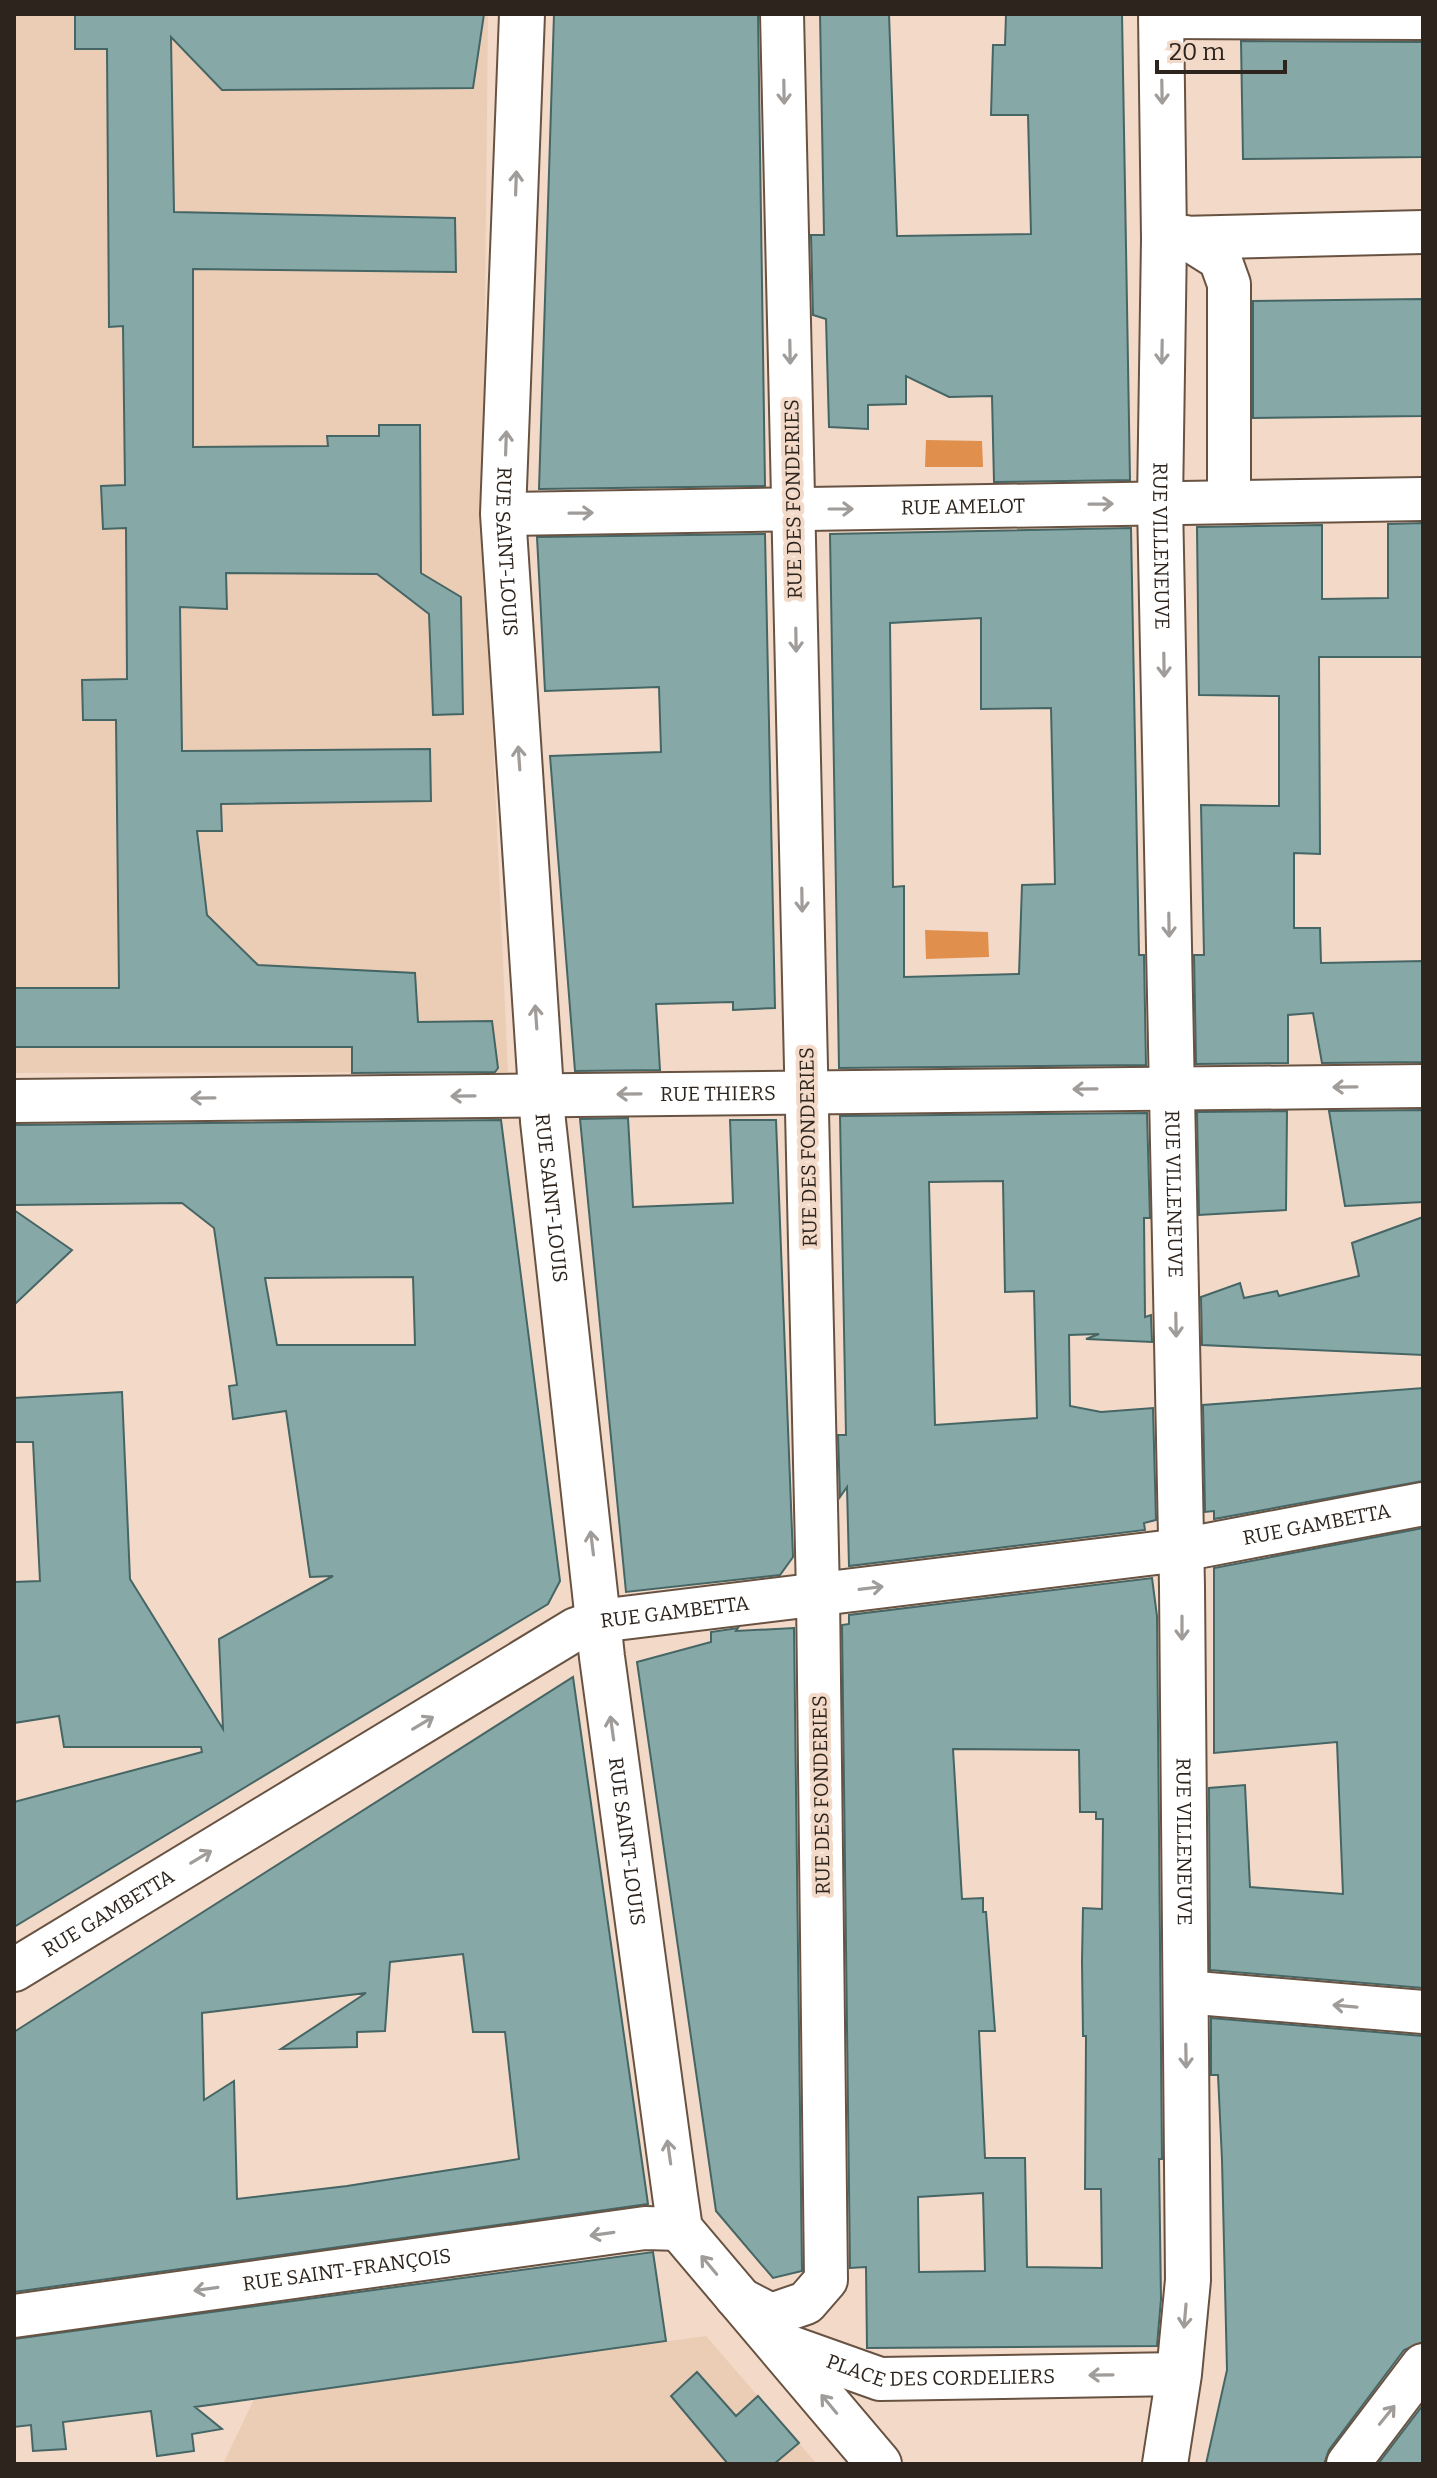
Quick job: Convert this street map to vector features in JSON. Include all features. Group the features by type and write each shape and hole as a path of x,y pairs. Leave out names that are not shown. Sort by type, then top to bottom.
{"street":[{"name":"RUE SAINT-LOUIS","path":"522,14 503,514 541,1095 599,1621 680,2229"},
{"name":"RUE DES FONDERIES","path":"736,2297 771,2315 806,2303 826,2280 818,1594 782,14"},
{"path":"1161,15 1423,18"},
{"name":"RUE VILLENEUVE","path":"1161,15 1174,238 1160,503 1181,1550 1188,2280 1179,2374"},
{"path":"1174,238 1423,232"},
{"path":"1174,238 1220,259 1229,284 1229,502"},
{"name":"RUE AMELOT","path":"503,514 1423,499"},
{"name":"RUE THIERS","path":"14,1101 1423,1086"},
{"name":"RUE GAMBETTA","path":"14,1970 576,1629 599,1621 1181,1550 1423,1504"},
{"path":"1185,1992 1423,2012"},
{"name":"RUE SAINT-FRANÇOIS","path":"14,2316 645,2228 680,2229"},
{"path":"680,2229 776,2342"},
{"name":"PLACE DES CORDELIERS","path":"776,2342 880,2379 1179,2374"},
{"name":"PLACE DES CORDELIERS","path":"776,2342 879,2464"},
{"path":"1348,2464 1423,2365"},
{"path":"1165,2464 1179,2374"}],"shaded area":[{"path":"14,14 488,14 483,517 508,1072 14,1073"},
{"path":"926,440 982,441 983,467 925,467"},
{"path":"925,930 988,932 989,957 926,959"},
{"path":"706,2336 817,2464 223,2464 255,2397"}],"building":[{"path":"75,14 484,14 473,88 222,90 171,37 174,212 455,218 456,272 193,269 193,447 328,446 327,436 379,436 379,425 420,425 421,573 461,597 463,714 433,715 429,614 377,574 226,573 227,609 180,607 182,751 430,749 431,801 221,804 222,831 197,831 207,915 258,965 415,973 418,1022 492,1021 498,1068 495,1072 352,1073 352,1047 14,1047 14,988 119,988 116,720 83,720 82,680 127,679 126,528 103,529 101,486 125,485 123,326 109,327 107,49 75,49"},
{"path":"554,14 758,14 765,486 539,489"},
{"path":"820,14 889,14 897,236 1031,234 1028,115 991,115 993,45 1005,45 1006,14 1122,14 1130,480 994,482 992,396 949,397 906,376 906,404 868,405 868,429 829,427 826,319 813,315 811,235 824,235"},
{"path":"1241,41 1423,42 1423,157 1243,159"},
{"path":"1423,299 1423,416 1253,418 1253,301"},
{"path":"1423,523 1423,657 1319,657 1320,854 1294,853 1294,928 1320,928 1321,963 1423,961 1423,1062 1322,1063 1313,1013 1288,1015 1288,1063 1196,1064 1194,955 1204,955 1201,805 1279,806 1279,696 1199,695 1197,527 1322,525 1322,599 1388,598 1388,524"},
{"path":"1131,528 1139,955 1144,955 1146,1065 839,1068 830,534","holes":["981,618 981,709 1051,708 1055,884 1022,885 1019,974 904,977 904,886 893,887 890,623"]},
{"path":"765,534 775,1008 733,1010 733,1002 656,1004 660,1070 575,1071 550,756 661,752 659,687 545,691 537,537"},
{"path":"1423,1110 1423,1202 1345,1206 1329,1111"},
{"path":"1287,1111 1286,1210 1199,1215 1197,1112"},
{"path":"1147,1113 1150,1218 1144,1218 1145,1317 1151,1315 1152,1342 1086,1339 1099,1334 1069,1335 1070,1406 1101,1412 1153,1408 1156,1520 1144,1523 1145,1530 849,1566 847,1487 840,1497 838,1435 846,1435 840,1116","holes":["1003,1181 1005,1292 1034,1291 1037,1418 935,1425 929,1182"]},
{"path":"628,1118 633,1207 733,1203 730,1120 776,1120 793,1557 780,1575 626,1592 580,1119"},
{"path":"501,1120 560,1581 548,1604 14,1927 14,1802 202,1752 201,1747 64,1747 59,1716 14,1723 14,1582 40,1581 33,1442 14,1442 14,1398 122,1392 130,1579 223,1729 219,1639 333,1576 310,1577 286,1411 233,1419 229,1386 237,1385 214,1228 182,1203 14,1205 14,1125","holes":["413,1277 415,1345 277,1345 265,1278"]},
{"path":"14,1210 72,1250 14,1305"},
{"path":"1423,1217 1423,1355 1202,1345 1201,1297 1240,1283 1244,1298 1277,1291 1279,1296 1359,1276 1352,1243"},
{"path":"1423,1388 1423,1481 1214,1519 1214,1511 1205,1512 1203,1405"},
{"path":"1423,1528 1423,1988 1210,1970 1209,1788 1245,1785 1250,1887 1343,1894 1337,1742 1214,1753 1214,1568"},
{"path":"1152,1578 1157,1616 1162,2159 1159,2159 1161,2299 1157,2346 867,2348 866,2267 850,2268 842,1625 849,1624 849,1615","holes":["953,1749 1079,1750 1080,1812 1096,1812 1096,1819 1103,1819 1102,1909 1083,1908 1082,1962 1083,2036 1086,2036 1085,2189 1101,2189 1102,2268 1027,2267 1025,2158 985,2158 979,2031 995,2031 986,1912 983,1912 983,1898 962,1899","983,2193 985,2271 919,2272 918,2197"]},
{"path":"738,1628 736,1631 794,1628 802,2271 773,2278 716,2211 637,1662 711,1642 711,1632"},
{"path":"573,1677 648,2204 14,2292 14,2032","holes":["463,1954 473,2032 505,2032 519,2159 347,2186 237,2199 234,2081 204,2100 202,2013 366,1993 281,2049 357,2047 357,2032 385,2031 390,1962"]},
{"path":"1211,2018 1423,2036 1423,2342 1404,2350 1329,2450 1324,2464 1206,2464 1227,2370 1222,2160 1218,2075 1211,2075"},
{"path":"653,2252 666,2341 195,2407 222,2429 192,2434 194,2451 157,2456 151,2411 63,2422 66,2449 33,2451 31,2425 14,2427 14,2339"},
{"path":"697,2372 736,2416 758,2396 799,2443 774,2464 728,2464 671,2396"},
{"path":"1423,2405 1423,2464 1378,2464"}]}
